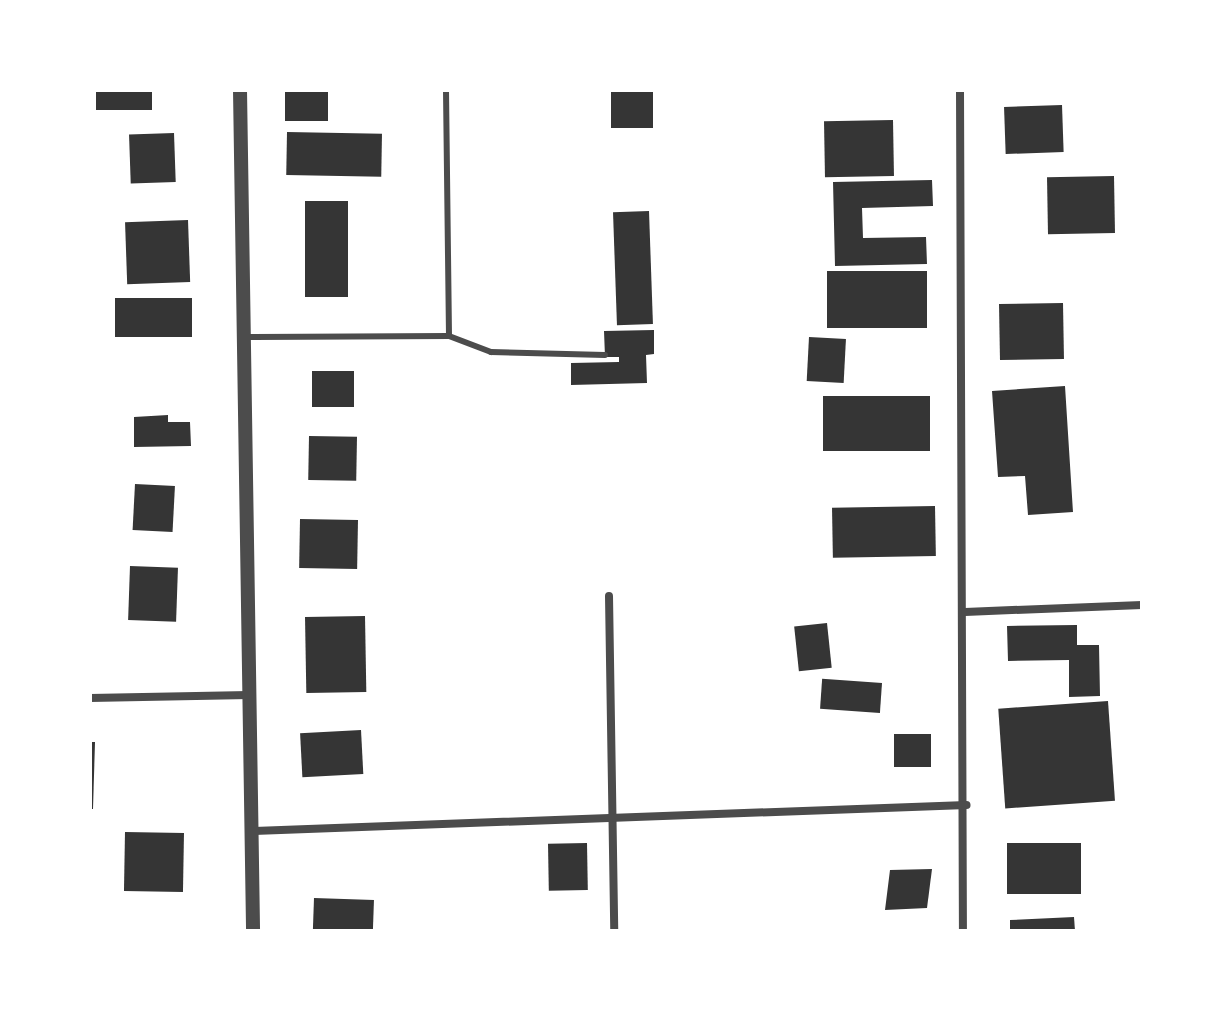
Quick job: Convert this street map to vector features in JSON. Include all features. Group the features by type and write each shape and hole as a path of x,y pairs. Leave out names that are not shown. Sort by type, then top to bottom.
{"street":[{"path":"240,90 253,931"},
{"path":"960,90 967,805 963,931"},
{"path":"609,596 615,815 614,931"},
{"path":"965,612 1142,605"},
{"path":"90,698 249,695"},
{"path":"251,831 615,815 967,805"}],"lane":[{"path":"446,90 449,336"},
{"path":"244,337 449,336 491,352 605,355"}],"building":[{"path":"96,90 152,90 152,110 96,110"},
{"path":"285,90 328,90 328,121 285,121"},
{"path":"611,90 653,90 653,128 611,128"},
{"path":"1062,105 1064,152 1006,154 1004,107"},
{"path":"893,120 894,176 825,177 824,121"},
{"path":"287,132 382,134 381,177 286,175"},
{"path":"174,133 176,182 131,184 129,135"},
{"path":"1114,176 1115,233 1048,234 1047,177"},
{"path":"932,180 933,206 862,208 863,238 926,237 927,264 835,266 833,182"},
{"path":"305,201 348,201 348,297 305,297"},
{"path":"649,211 653,324 617,325 613,212"},
{"path":"188,220 190,282 127,284 125,222"},
{"path":"827,271 927,271 927,328 827,328"},
{"path":"115,298 192,298 192,337 115,337"},
{"path":"1063,303 1064,359 1000,360 999,304"},
{"path":"654,330 654,354 646,355 647,383 571,385 571,363 619,362 619,357 605,357 604,331"},
{"path":"809,337 846,339 844,383 807,381"},
{"path":"312,371 354,371 354,407 312,407"},
{"path":"1065,386 1073,512 1028,515 1025,476 998,477 992,391"},
{"path":"823,396 930,396 930,451 823,451"},
{"path":"168,415 168,422 190,422 191,446 134,447 134,417"},
{"path":"309,436 357,437 356,481 308,480"},
{"path":"135,484 175,486 173,532 133,530"},
{"path":"935,506 936,556 833,558 832,508"},
{"path":"300,519 358,520 357,569 299,568"},
{"path":"130,566 178,568 176,622 128,620"},
{"path":"365,616 366,692 306,693 305,617"},
{"path":"827,623 832,668 799,671 794,626"},
{"path":"1077,625 1077,645 1099,645 1100,696 1069,697 1069,660 1008,661 1007,626"},
{"path":"822,679 882,683 880,713 820,709"},
{"path":"1108,701 1115,801 1005,808 998,709"},
{"path":"361,730 363,774 302,777 300,733"},
{"path":"894,734 931,734 931,767 894,767"},
{"path":"90,742 95,742 93,809 90,809"},
{"path":"125,832 184,833 183,892 124,891"},
{"path":"587,843 588,890 549,891 548,844"},
{"path":"1007,843 1081,843 1081,894 1007,894"},
{"path":"932,869 927,908 885,910 890,870"},
{"path":"314,898 374,900 373,931 313,931"},
{"path":"1074,917 1075,931 1010,931 1010,920"}]}
